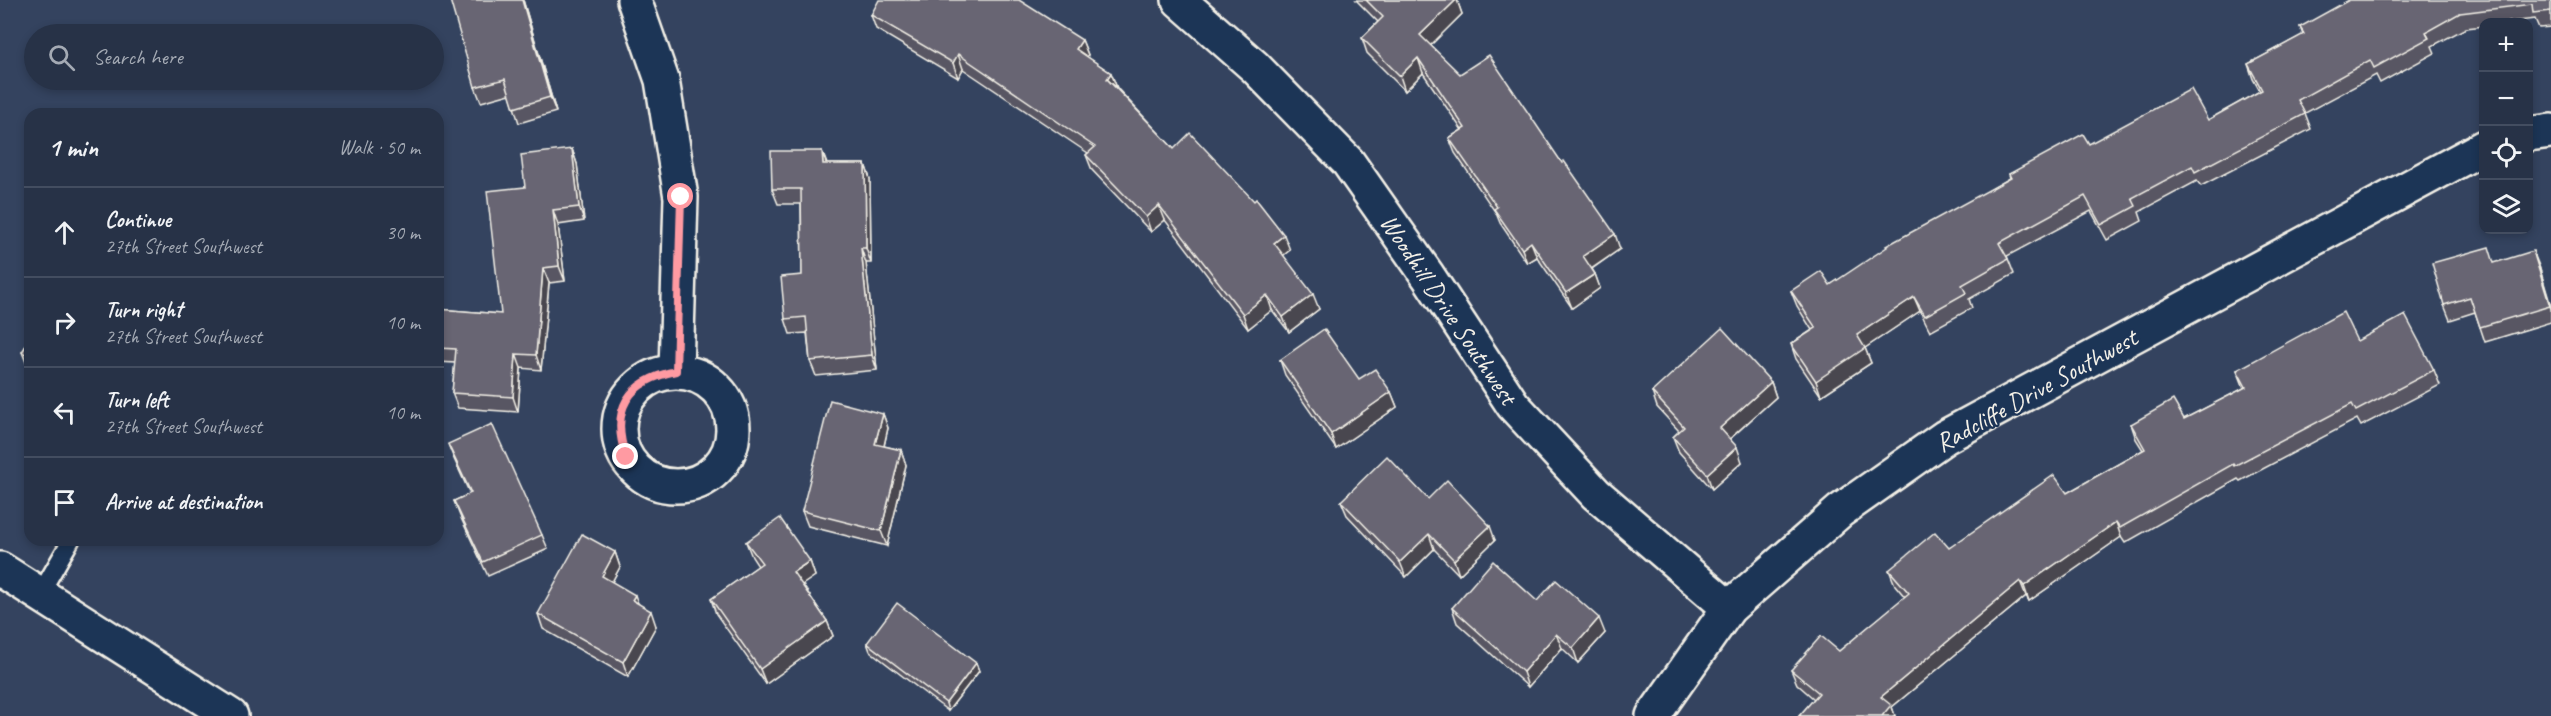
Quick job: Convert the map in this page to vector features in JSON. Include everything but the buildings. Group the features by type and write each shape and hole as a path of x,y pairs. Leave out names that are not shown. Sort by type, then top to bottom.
{"street":[{"path":"634,0 662,80 681,197 676,371"},
{"name":"Woodhill Drive Southwest","path":"1179,0 1255,67 1348,162 1428,276 1513,405 1596,494 1729,608"},
{"path":"2533,133 2551,131"},
{"name":"Radcliffe Drive Southwest","path":"1653,716 1729,608 1839,511 1945,437 2479,150"},
{"path":"0,569 231,716"}],"lane":[{"path":"40,594 68,546"}],"route":[{"path":"626,457 619,438 619,418 626,400 639,385 656,375 676,371 681,197"}]}
